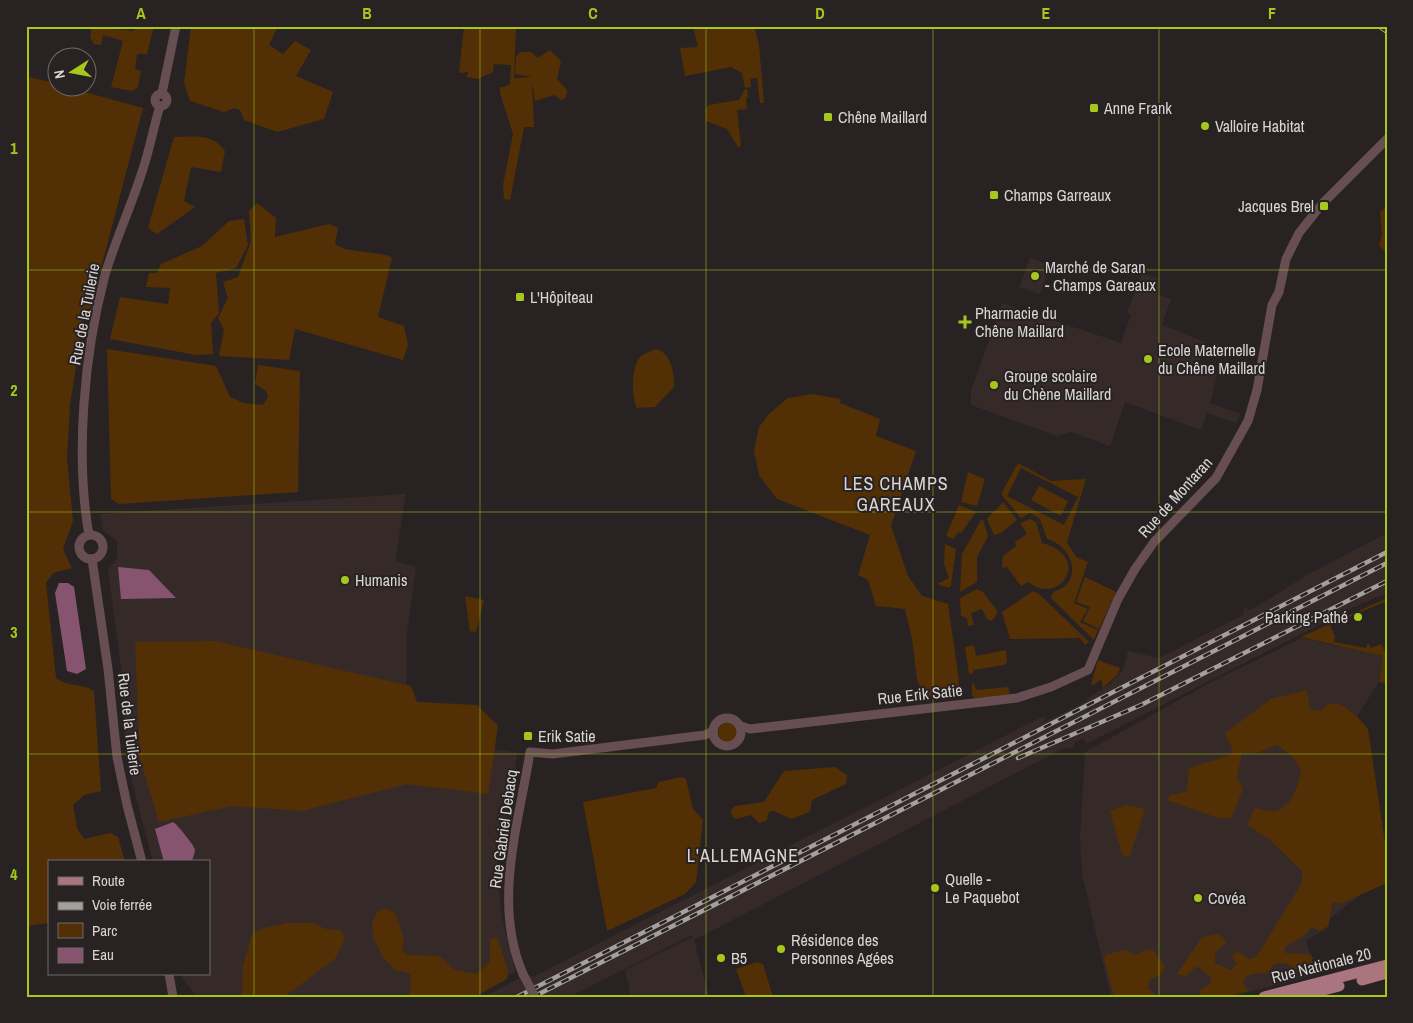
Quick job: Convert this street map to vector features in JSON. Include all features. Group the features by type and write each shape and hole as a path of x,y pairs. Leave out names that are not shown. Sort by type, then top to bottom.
{"main road":[{"name":"Rue Nationale 20","path":"1264,997 1387,965"},
{"name":"Rue Nationale 20","path":"1297,997 1387,974"}],"street":[{"name":"Rue de la Tuilerie","path":"89,535 83,454 85,401 91,342 106,274 142,174 160,106 156,104 155,97 162,93 176,26"},
{"name":"Rue de Montaran","path":"1088,670 1118,599 1135,569 1154,542 1216,478 1248,421 1258,390 1272,305 1279,292 1286,259 1299,233 1322,204 1387,139"},
{"path":"89,535 98,538 102,544 101,554 92,559 82,556 78,549 80,542 89,535"},
{"name":"Rue de la Tuilerie","path":"92,559 108,668 117,757 141,860"},
{"name":"Rue Erik Satie","path":"741,730 1016,698 1051,687 1088,670"},
{"path":"722,718 734,719 741,730 735,744 726,746 718,743 710,734 716,723 722,718"},
{"path":"529,762 534,763 553,754 710,734"},
{"name":"Rue Gabriel Debacq","path":"535,997 524,974 514,939 508,901 510,869 530,752 553,754"},
{"path":"168,976 173,997"}],"shaded area":[{"name":"Marché de Saran - Champs Gareaux","path":"1030,258 1050,265 1040,294 1019,287"},
{"path":"1142,273 1159,279 1158,295 1171,299 1162,325 1207,343 1196,367 1217,375 1210,403 1240,414 1236,423 1207,413 1201,430 1125,402 1110,446 1071,432 1057,436 971,405 971,391 1002,303 1121,343 1131,315 1127,313"},
{"name":"Humanis","path":"406,494 395,561 416,567 407,633 406,734 517,753 507,823 496,865 502,918 515,972 465,997 198,997 183,980 182,976 210,976 210,860 152,860 126,758 121,667 108,570 117,559 117,541 103,530 100,514"},
{"path":"1387,533 1387,593 1354,607 1086,744 1084,739 1076,741 1072,748 1064,748 694,940 709,997 631,997 625,970 693,937 692,935 569,997 484,997 523,976 522,972 533,977 1044,716 1045,722 1087,701 1088,698 1110,684 1123,670 1128,651 1159,658 1243,615 1244,608 1251,610 1307,575"},
{"path":"1302,638 1383,656 1378,683 1345,736 1372,885 1329,920 1329,927 1306,940 1316,975 1228,997 1111,997 1082,874 1080,838 1085,752 1213,681"}],"green space":[{"path":"137,26 154,26 147,54 137,54 135,69 141,71 138,87 132,91 111,87 123,41 103,35 101,45 94,44 90,37 92,27 134,31"},
{"path":"191,26 278,26 269,45 283,54 295,41 311,50 296,76 333,92 324,119 277,132 244,120 240,110 234,108 224,112 190,101 184,83"},
{"path":"464,26 516,27 514,78 532,77 515,74 516,57 520,52 531,52 538,58 550,50 561,61 557,79 567,90 566,97 562,100 554,95 535,101 532,81 534,127 524,127 510,200 504,199 503,185 513,134 500,93 500,87 510,84 511,65 494,64 493,72 478,79 467,77 468,72 459,73"},
{"path":"693,26 754,26 759,45 764,103 760,103 757,78 750,79 751,87 745,88 742,73 731,67 685,76 680,48 698,47"},
{"path":"26,76 48,82 48,98 98,98 98,96 143,108 90,310 85,312 70,405 67,458 73,521 63,549 72,568 53,573 46,583 56,678 94,691 101,791 84,795 73,805 77,828 84,839 110,833 118,837 124,860 48,860 48,923 26,926"},
{"path":"745,89 747,89 748,97 746,98 747,109 737,110 741,146 738,147 727,129 706,121 705,109 709,105 739,100"},
{"path":"174,137 202,137 214,141 225,151 221,172 191,167 184,201 195,207 157,234 148,228"},
{"path":"257,203 276,218 275,237 329,224 338,228 335,244 344,249 387,255 392,258 378,317 404,326 408,345 403,360 295,329 289,360 219,356 224,330 218,318 228,298 223,282 238,277 251,241 249,211"},
{"path":"1387,208 1387,250 1384,251 1379,245 1382,235 1380,212"},
{"path":"244,219 248,245 236,268 216,273 219,313 211,323 213,354 196,355 110,339 120,297 168,304 170,288 146,287 149,273 157,273 161,264 202,246 229,221"},
{"path":"107,349 216,366 230,397 244,403 263,405 268,397 266,391 255,384 258,365 300,371 298,492 119,504 111,499"},
{"path":"656,349 669,359 673,370 674,387 655,407 637,408 633,389 635,367 641,356"},
{"path":"812,394 841,399 840,403 880,419 876,436 916,451 891,526 908,576 922,596 948,604 959,681 958,692 926,697 917,680 912,639 905,609 876,606 868,580 858,575 870,535 777,499 759,475 754,451 759,427 770,413 788,398"},
{"path":"1018,463 1051,481 1086,479 1067,542 1076,557 1088,562 1074,603 1088,609 1080,622 1098,630 1094,640 1051,598 1053,592 1063,588 1072,574 1072,565 1064,549 1047,539 1040,519 1030,513 1021,518 1001,494","holes":["1021,468 1078,497 1064,525 1007,496"]},
{"path":"968,472 985,479 977,506 961,502"},
{"path":"1039,486 1068,501 1061,516 1031,500"},
{"path":"1003,502 1017,520 1001,533 994,535 987,519"},
{"path":"959,505 976,512 961,533 958,532 954,539 946,536"},
{"path":"1030,519 1036,522 1042,543 1058,550 1066,559 1069,568 1066,577 1060,584 1051,588 1040,588 1028,582 1021,586 1007,567 1002,568 1003,556 1016,546 1015,542 1027,534 1020,523"},
{"path":"981,520 983,520 988,536 977,557 977,582 960,592 962,554"},
{"path":"945,544 956,549 949,588 937,584 949,578 944,564"},
{"path":"1085,577 1116,592 1099,629 1083,621 1090,607 1076,602"},
{"path":"977,589 983,592 998,612 992,621 987,619 982,609 971,613 974,625 968,626 967,618 961,616 960,598"},
{"path":"1033,591 1039,594 1089,642 1085,645 1080,638 1010,639 1002,612"},
{"path":"465,596 484,600 476,632 470,631"},
{"path":"1387,598 1387,601 1330,625 1335,636 1334,642 1366,648 1368,643 1371,648 1381,644 1387,656 1385,663 1387,683 1379,682 1383,656 1301,637"},
{"path":"215,641 411,686 417,702 477,705 498,726 488,794 407,784 302,811 232,806 159,822 140,759 135,642"},
{"path":"974,645 976,656 1006,650 1007,662 1004,665 973,670 973,673 969,674 965,647"},
{"path":"1098,660 1120,668 1117,675 1103,688 1101,679 1094,685 1091,684"},
{"path":"972,684 974,684 976,690 1008,687 1010,693 1007,696 975,698 972,695"},
{"path":"1307,690 1310,709 1320,711 1330,704 1340,705 1351,712 1368,729 1387,856 1387,883 1340,904 1333,902 1328,926 1320,931 1311,927 1305,935 1285,947 1285,953 1310,954 1313,958 1309,971 1302,973 1286,963 1274,964 1267,973 1253,974 1245,979 1243,982 1248,991 1223,997 1201,997 1200,990 1211,983 1211,977 1197,966 1186,976 1177,974 1202,937 1217,934 1224,938 1226,943 1215,953 1215,963 1231,970 1237,963 1232,958 1234,953 1239,952 1249,959 1256,957 1302,883 1302,871 1269,839 1247,825 1255,808 1275,811 1286,805 1294,795 1301,770 1291,755 1277,745 1256,753 1242,753 1237,777 1243,789 1231,818 1218,818 1167,800 1171,795 1187,791 1189,768 1231,755 1232,748 1225,733 1271,699"},
{"path":"728,722 735,725 738,732 735,739 728,742 721,739 718,732 721,725"},
{"path":"835,767 847,775 846,784 812,800 810,812 791,819 774,811 769,812 767,820 759,823 751,815 736,819 732,816 731,810 735,806 764,802 784,771"},
{"path":"682,777 686,779 693,809 703,820 696,882 685,894 607,931 583,802 656,788 659,782"},
{"path":"1126,805 1145,809 1129,858 1122,854 1110,811"},
{"path":"386,908 396,914 404,940 402,950 407,955 440,956 455,970 476,974 490,962 490,939 497,937 508,971 507,979 474,997 410,997 411,974 395,970 383,957 373,937 372,923 377,912"},
{"path":"287,923 313,923 326,929 340,930 345,938 336,958 284,997 242,997 243,966 252,934 264,928"},
{"path":"1149,949 1154,951 1165,967 1162,973 1150,980 1148,988 1157,997 1114,997 1104,958 1107,954 1127,950 1135,955"},
{"path":"757,962 763,964 773,997 746,997 736,969"}],"water":[{"path":"118,567 149,570 176,598 121,599"},
{"path":"59,583 68,583 74,587 86,669 77,674 67,671 55,593"},
{"path":"173,822 178,826 195,850 193,860 163,860 155,829"}],"railway":[{"path":"1379,26 1387,32"},
{"path":"517,997 1387,552"},
{"path":"533,997 1387,563"},
{"path":"1018,758 1141,705 1387,581"}],"place":[{"name":"Anne Frank","path":"1094,108"},
{"name":"Chêne Maillard","path":"828,117"},
{"name":"Valloire Habitat","path":"1205,126"},
{"name":"Champs Garreaux","path":"994,195"},
{"name":"Jacques Brel","path":"1324,206"},
{"name":"Marché de Saran - Champs Gareaux","path":"1035,276"},
{"name":"L'Hôpiteau","path":"520,297"},
{"name":"Pharmacie du Chêne Maillard","path":"965,322"},
{"name":"Ecole Maternelle du Chêne Maillard","path":"1148,359"},
{"name":"Groupe scolaire du Chène Maillard","path":"994,385"},
{"name":"Humanis","path":"345,580"},
{"name":"Parking Pathé","path":"1358,617"},
{"name":"Erik Satie","path":"528,736"},
{"name":"Quelle - Le Paquebot","path":"935,888"},
{"name":"Covéa","path":"1198,898"},
{"name":"Résidence des Personnes Agées","path":"781,949"},
{"name":"B5","path":"721,958"}],"district":[{"name":"LES CHAMPS GAREAUX","path":"896,494"},
{"name":"L'ALLEMAGNE","path":"743,856"}]}
